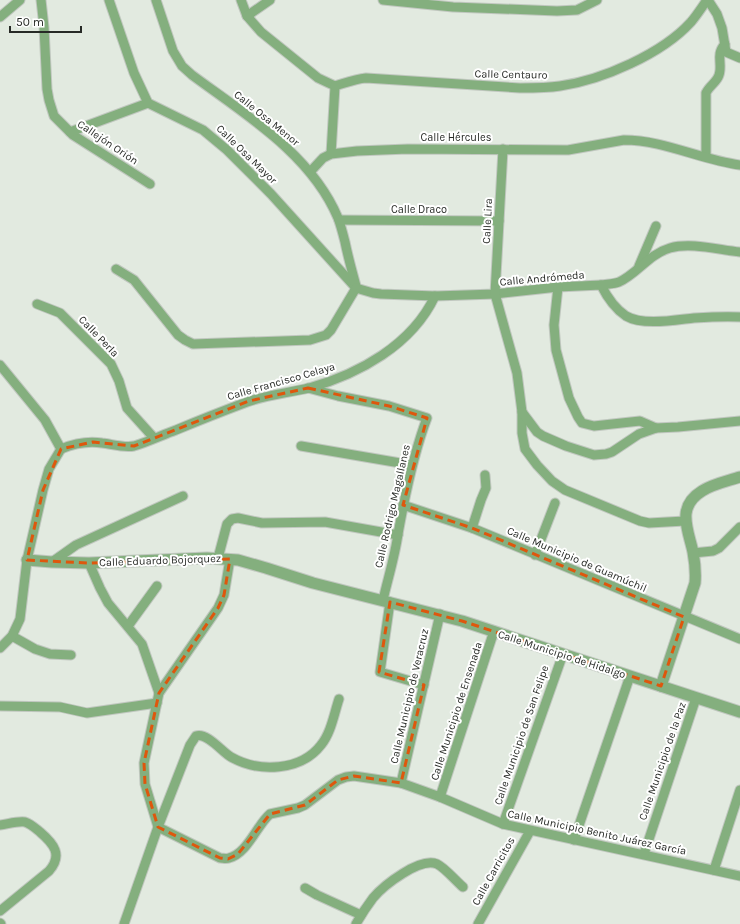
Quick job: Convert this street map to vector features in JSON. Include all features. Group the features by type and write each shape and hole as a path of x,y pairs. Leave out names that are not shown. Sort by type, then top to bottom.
{"street":[{"path":"0,17 20,0"},
{"name":"Callejón Orión","path":"41,0 49,100 54,116 70,132 150,184"},
{"path":"70,132 148,103 134,72 109,0"},
{"name":"Calle Osa Menor","path":"156,0 173,51 182,66 277,139 310,172 322,187 339,220 356,288"},
{"path":"241,0 247,16 261,32 290,57 318,78 335,86 331,154 319,162 310,172"},
{"path":"247,16 270,0"},
{"path":"383,0 453,7 557,11 577,10 598,0"},
{"path":"708,0 717,14 722,28 726,52 740,58"},
{"name":"Calle Centauro","path":"335,86 349,83 357,79 366,78 520,88 562,86 594,78 631,63 655,50 691,22 708,0"},
{"path":"706,156 706,93 707,89 719,77 720,52 724,44"},
{"name":"Calle Osa Mayor","path":"148,103 203,130 227,150 276,199 356,288"},
{"name":"Calle Hércules","path":"331,154 357,151 408,149 568,150 624,140 645,142 740,165"},
{"name":"Calle Lira","path":"503,149 495,294 517,373 522,412 522,433 525,449 552,481 565,490 640,521 685,521"},
{"name":"Calle Draco","path":"339,220 499,222"},
{"path":"638,267 656,226"},
{"path":"601,285 619,282 656,254 670,248 698,247 740,252"},
{"path":"116,269 134,280 178,335 193,344 273,342 318,338 326,335 331,330 356,288"},
{"name":"Calle Andrómeda","path":"356,288 373,294 435,296 495,294 558,287 601,285 609,300 627,316 636,320 649,321 740,317"},
{"path":"558,287 554,324 556,350 569,398 578,417 582,422 594,426 640,421 656,428"},
{"name":"Calle Francisco Celaya","path":"61,450 74,445 93,442 128,447 249,402 276,394 308,388 341,377 361,368 398,343 429,309 435,296"},
{"name":"Calle Perla","path":"37,304 60,313 111,364 119,381 127,408 154,438"},
{"path":"0,365 45,420 61,450 49,469 43,490 27,560 20,619 12,636 0,648"},
{"name":"Calle Rodrigo Magallanes","path":"308,388 338,396 389,406 427,418 412,465 402,505 387,601 380,672 424,684"},
{"path":"522,412 537,432 543,436 566,446 594,455 612,452 639,434 656,428 740,421"},
{"path":"301,446 412,465"},
{"path":"472,528 486,488 485,475"},
{"path":"661,686 684,617 696,574 693,553 685,521 686,511 690,503 701,491 740,477"},
{"path":"52,562 76,545 183,496"},
{"path":"535,554 555,503"},
{"name":"Calle Municipio de Guamúchil","path":"402,505 472,528 740,639"},
{"path":"158,827 148,796 144,773 146,748 159,693 218,608 224,595 224,558 227,524 232,519 238,518 262,522 325,522 398,535"},
{"path":"693,553 713,551 719,548 740,527"},
{"name":"Calle Eduardo Bojorquez","path":"27,560 89,562 224,558 253,564 313,583 387,601"},
{"path":"89,562 108,603 142,644 159,693"},
{"path":"128,626 157,586"},
{"name":"Calle Municipio de Hidalgo","path":"387,601 440,614 740,712"},
{"name":"Calle Municipio de Veracruz","path":"401,783 440,614"},
{"name":"Calle Municipio de Ensenada","path":"440,797 494,631"},
{"path":"12,636 35,649 50,654 71,655"},
{"name":"Calle Municipio de San Felipe","path":"502,824 563,654"},
{"path":"574,840 630,676"},
{"name":"Calle Municipio de la Paz","path":"644,854 696,698"},
{"path":"124,924 158,827 190,745 196,736 202,735 230,757 244,763 259,766 286,766 301,761 321,745 327,736 339,699"},
{"path":"0,706 60,707 87,713 157,704"},
{"name":"Calle Municipio Benito Juárez García","path":"158,827 220,858 228,859 238,854 270,814 305,805 338,780 354,776 401,783 440,797 502,824 740,876"},
{"path":"714,870 740,790"},
{"path":"0,825 16,822 30,824 50,840 55,849 56,855 55,864 49,871 0,912"},
{"name":"Calle Carricitos","path":"478,924 530,831"},
{"path":"356,924 373,898 389,884 402,874 425,864 438,864 463,887"},
{"path":"305,888 361,915"}],"highlighted area":[{"path":"308,388 389,406 427,418 403,505 472,528 684,617 661,686 462,621 390,602 379,672 424,685 401,783 354,776 338,780 305,805 270,814 238,854 228,859 220,858 158,827 145,784 144,763 159,693 218,608 224,595 230,559 89,563 27,560 43,490 61,449 93,442 134,446 249,401"}]}
